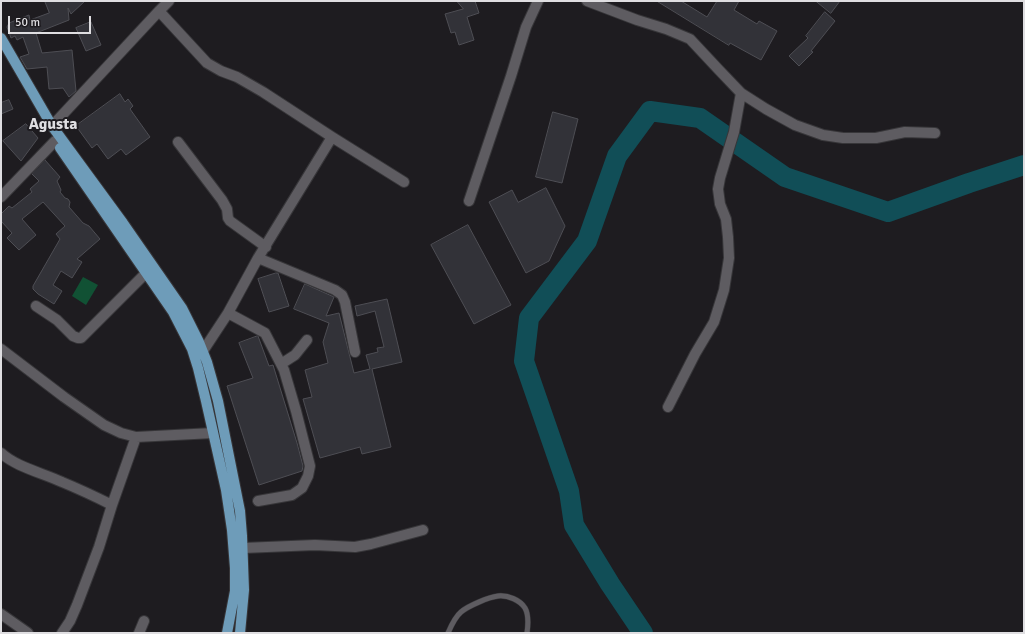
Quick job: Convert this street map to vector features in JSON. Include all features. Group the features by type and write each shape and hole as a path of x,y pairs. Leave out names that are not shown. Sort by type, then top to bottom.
{"main road":[{"path":"1,38 52,126 182,308 203,351 218,401 240,511 244,590 240,633"},
{"path":"1,50 47,130 173,312 192,349 198,368 226,490 232,530 235,591 227,633"}],"street":[{"path":"52,126 169,1"},
{"path":"469,201 526,28 538,1"},
{"path":"587,1 690,39 741,92 766,109 795,125 823,135 843,138 876,138 905,132 935,133"},
{"path":"159,11 207,63 221,71 237,77 263,92 404,182"},
{"path":"668,407 695,354 714,322 724,290 729,258 728,237 726,219 720,204 718,189 734,132 741,92"},
{"path":"203,351 228,313 258,258 332,137"},
{"path":"1,197 55,141"},
{"path":"178,142 222,200 227,209 228,218 230,221 266,247"},
{"path":"258,258 335,290 342,296 345,302 355,352"},
{"path":"36,306 57,320 73,336 81,338 146,273"},
{"path":"228,313 265,333 281,364 296,411 310,466 308,476 302,488 292,495 258,501"},
{"path":"281,364 295,355 307,340"},
{"path":"1,349 64,397 104,425 121,433 136,437 213,433"},
{"path":"62,633 70,621 77,605 99,547 136,437"},
{"path":"1,452 21,465 63,482 112,505"},
{"path":"243,548 315,544 355,547 423,530"},
{"path":"1,614 28,633"},
{"path":"139,633 144,622"}],"lane":[{"path":"448,633 461,612 476,603 498,596 506,596 521,603 526,610 528,625 527,633"}],"green space":[{"path":"83,277 98,285 86,305 72,296"}],"building":[{"path":"45,1 85,1 71,14 68,8 69,20 36,33 42,53 72,50 76,91 69,97 63,88 49,89 47,67 27,69 20,57 29,54 23,37 17,40 15,36 11,38 7,27 9,23 29,15 30,20 49,13"},
{"path":"457,1 475,1 479,13 467,17 474,40 459,45 455,32 451,33 445,14 463,9"},
{"path":"657,1 681,1 707,17 717,1 739,1 734,10 757,24 759,21 777,31 761,60 730,43 729,45"},
{"path":"816,1 840,1 831,13"},
{"path":"825,12 835,21 811,51 813,52 799,66 789,56 808,38 806,36"},
{"path":"91,22 101,45 86,51 76,28"},
{"path":"120,94 125,102 128,99 133,106 130,109 150,137 126,155 121,149 108,159 97,144 92,148 76,126"},
{"path":"9,100 13,109 1,114 1,103"},
{"path":"553,112 578,119 562,183 536,177"},
{"path":"26,124 38,138 21,161 3,141"},
{"path":"45,160 60,177 57,181 61,190 60,192 70,202 69,207 100,239 77,259 82,262 72,278 61,271 53,285 62,291 54,304 38,294 33,289 33,286 60,239 56,234 65,226 43,202 22,219 36,235 19,250 7,238 12,233 1,221 1,214 9,206 12,208 32,192 30,189 39,181 32,174"},
{"path":"546,188 565,226 549,261 526,273 489,202 512,190 518,202"},
{"path":"468,225 511,305 474,324 431,245"},
{"path":"278,273 289,306 269,312 258,279"},
{"path":"305,284 334,297 326,316 339,313 354,373 370,369 366,355 378,352 377,348 384,347 375,311 357,316 355,306 387,299 402,362 372,369 391,447 362,454 360,447 320,458 303,399 312,397 305,370 328,363 323,342 329,323 294,309"},
{"path":"258,336 269,366 273,365 303,466 302,471 259,485 227,386 253,378 239,343"}],"waterway":[{"path":"643,633 610,584 574,525 569,491 524,361 529,318 587,241 617,156 650,111 700,118 785,177 888,212 1024,165"}],"district":[{"name":"Agusta","path":"53,125"}]}
